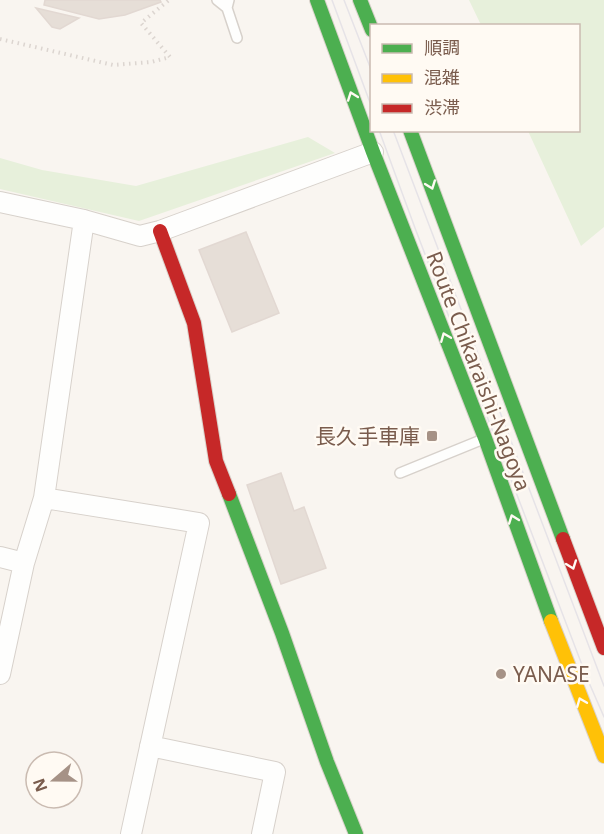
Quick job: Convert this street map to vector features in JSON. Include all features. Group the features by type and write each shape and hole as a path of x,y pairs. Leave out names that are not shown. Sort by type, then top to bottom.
{"main road":[{"name":"Route Chikaraishi-Nagoya","path":"317,0 373,152 485,438 560,647 604,756"},
{"path":"360,0 370,25"},
{"name":"Route Chikaraishi-Nagoya","path":"411,132 604,648"},
{"path":"160,231 194,323 216,461 282,633 327,762 356,834"}],"street":[{"path":"0,202 84,220 140,236 160,231 373,152"},
{"path":"0,674 24,563 44,498 84,220"},
{"path":"44,498 199,523 131,834"},
{"path":"0,557 24,563"},
{"path":"150,746 275,772 262,834"}],"lane":[{"path":"217,0 228,4 237,38"},
{"path":"400,473 485,438"}],"path":[{"path":"0,39 113,65 151,62 170,57 141,23 169,0"}],"green space":[{"path":"469,0 604,0 604,227 581,246 528,132 580,132 580,24 481,24"},
{"path":"308,137 335,153 139,221 0,189 0,158 42,170 136,186"}],"building":[{"path":"45,0 160,0 161,2 125,15 99,19 44,5"},
{"path":"36,8 79,18 60,29 52,27"},
{"path":"246,232 279,313 232,332 199,250"},
{"path":"281,473 294,511 304,507 326,568 281,584 247,485"}],"tram line":[{"path":"332,0 370,103"},
{"path":"344,0 370,67"},
{"path":"380,132 587,678 604,717"},
{"path":"394,132 604,686"}],"traffic: fast":[{"path":"317,0 373,152 485,438 551,621"},
{"path":"360,0 370,25"},
{"path":"411,132 563,539"},
{"path":"229,494 282,633 327,762 356,834"}],"traffic: slow":[{"path":"551,621 604,756"}],"traffic: jam":[{"path":"160,231 194,323 216,461 229,494"},
{"path":"563,539 604,648"}],"place":[{"name":"長久手車庫","path":"432,436"},
{"name":"YANASE","path":"501,674"}]}
